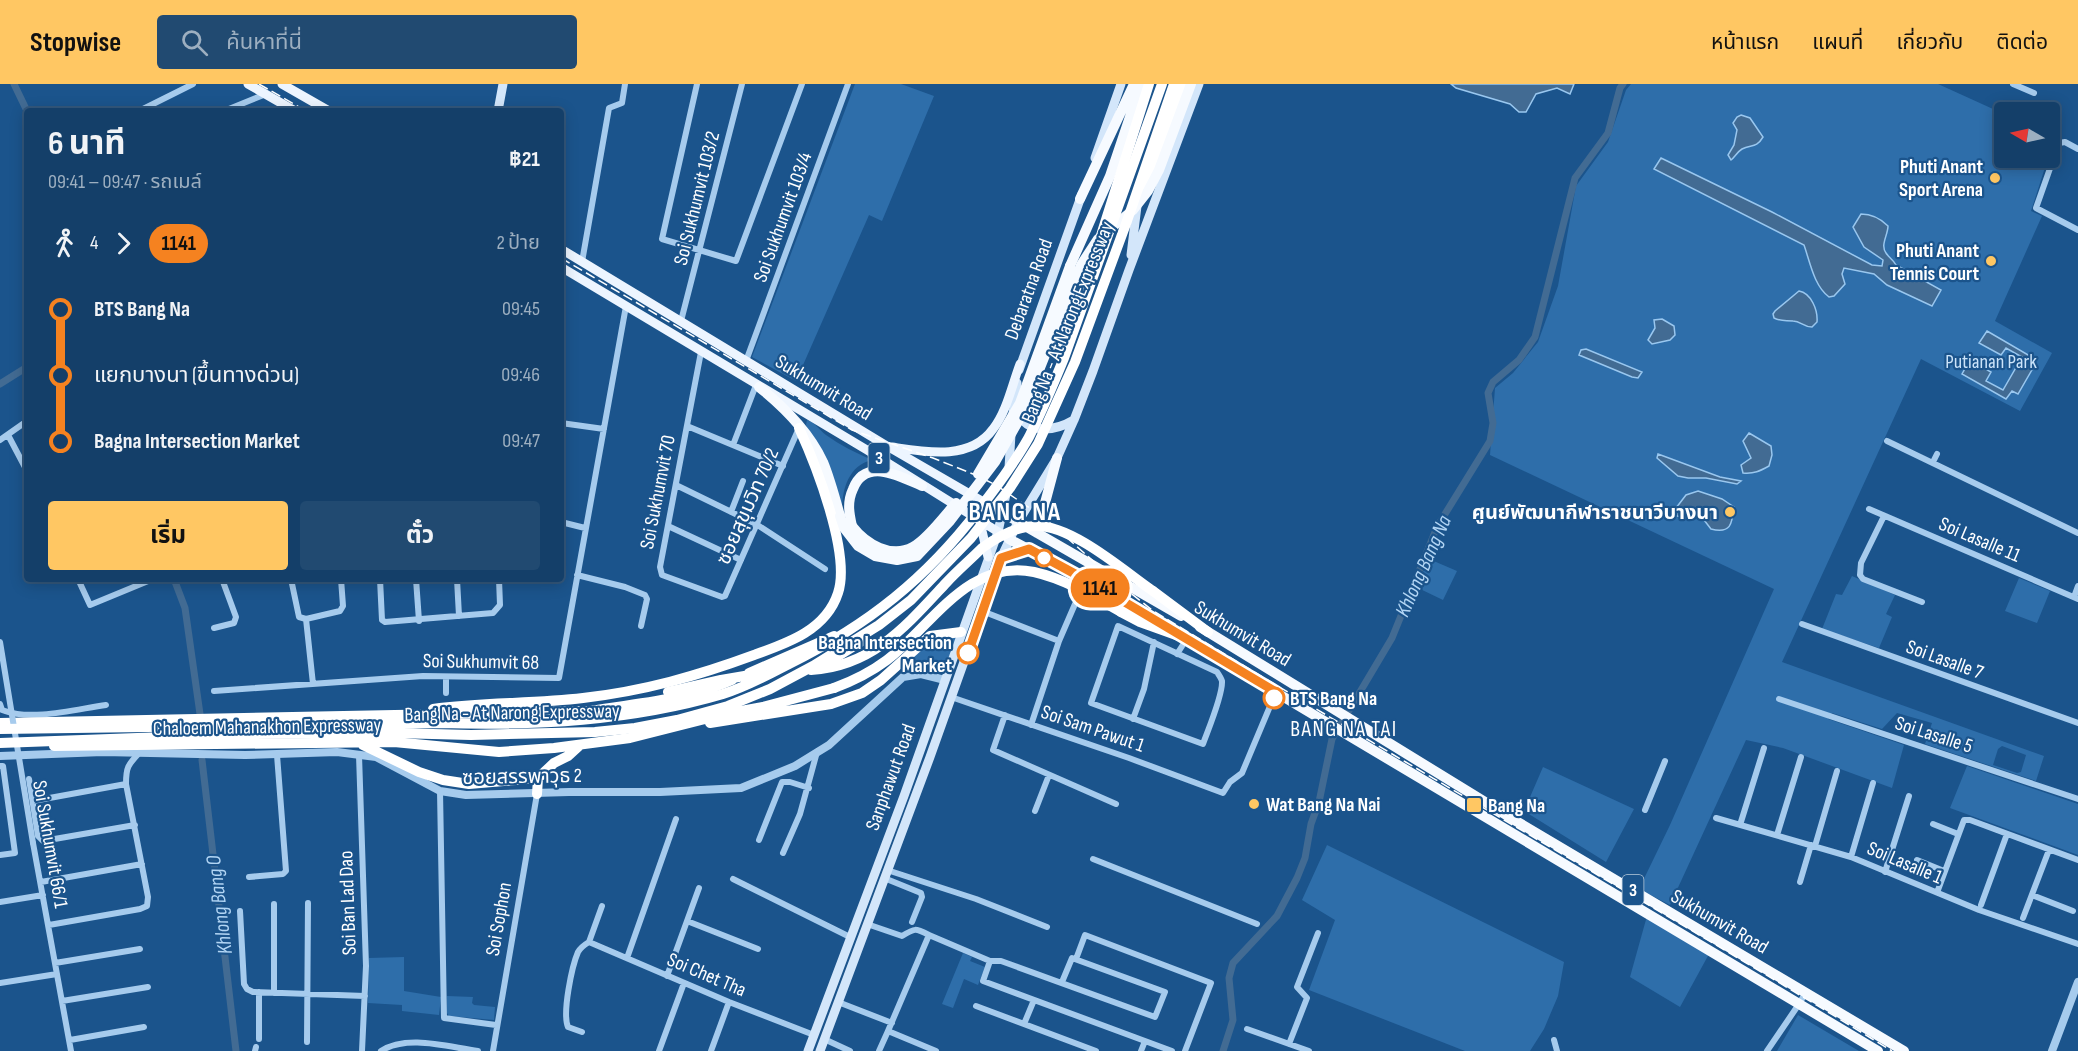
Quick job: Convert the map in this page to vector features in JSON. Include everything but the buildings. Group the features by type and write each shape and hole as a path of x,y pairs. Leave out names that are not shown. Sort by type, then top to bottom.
{"highway":[{"path":"1080,199 1134,84"},
{"path":"922,486 890,472 875,470 864,473 855,482 849,497 848,510 852,526 861,538 873,546 889,550 914,547 959,499 999,440 1020,402 1070,266 1110,176 1142,84"},
{"path":"548,712 591,711 670,699 719,686 834,635 898,592 931,561 959,529 1023,435 1059,355 1091,267 1149,84"},
{"name":"Bang Na - At Narong Expressway","path":"0,729 506,724 593,719 673,707 725,693 806,656 878,611 904,591 962,532 1001,482 1028,438 1049,396 1162,84"},
{"name":"Bang Na - At Narong Expressway","path":"0,744 247,734 547,734 635,728 677,720 728,706 770,689 821,661 879,625 911,600 971,538 1010,488 1032,453 1075,362 1174,84"},
{"path":"717,716 789,684 877,632 911,605 976,541 1014,490 1041,447 1078,364 1182,84"},
{"path":"755,385 782,407 811,441 824,464 840,516 851,539 875,556 897,560 917,556 950,521 995,462 1020,418 1037,380 1082,265 1098,239 1133,210 1148,191 1159,170 1191,84"},
{"path":"388,715 454,706 539,702 630,691 697,676 804,635 827,614 836,599 841,582 841,561 820,480 800,428"},
{"path":"1037,533 1057,458"},
{"name":"Sukhumvit Road","path":"1018,522 1208,632 1516,821 1904,1051"},
{"path":"548,712 668,692 750,675 819,669 849,663 870,654 892,639 982,548 994,539 1022,528 1039,526 1065,533 1087,544 1208,632"},
{"name":"Sukhumvit Road","path":"1009,539 1101,588 1878,1051"},
{"path":"1001,558 1029,549"},
{"path":"676,727 763,707 850,682 876,668 899,650 957,594 986,576 1002,572 1017,570 1060,580 1146,624 1183,638"},
{"path":"676,727 831,704 862,693 881,680 930,636 960,637"},
{"name":"Chaloem Mahanakhon Expressway","path":"0,723 548,712"},
{"name":"Chaloem Mahanakhon Expressway","path":"0,744 394,742 499,752 630,738 676,727"},
{"path":"355,742 374,749 403,765 443,780 469,784 538,778 554,763 568,756 580,745"},
{"path":"537,794 538,778"}],"main road":[{"path":"248,84 290,108"},
{"path":"282,84 324,108"},
{"path":"498,108 502,84"},
{"name":"Debaratna Road","path":"1002,514 1009,473 1014,401 1020,364 1121,84"},
{"path":"1018,522 1057,458 1074,420 1199,84"},
{"path":"1129,270 1137,207"},
{"name":"Sukhumvit Road","path":"564,251 887,446 1018,522"},
{"name":"Sukhumvit Road","path":"564,269 867,450 1009,539"},
{"path":"626,306 633,293"},
{"path":"887,446 927,452 957,451 977,444 993,430 1003,411 1020,364"},
{"path":"1014,401 1020,417 1029,425 1039,429 1055,429 1074,420"},
{"name":"Sanphawut Road","path":"808,1051 897,814 998,532 1002,514"},
{"path":"980,522 988,557"},
{"name":"Sanphawut Road","path":"820,1051 1001,558 1018,522"},
{"path":"970,645 967,639 960,639 960,637 980,615"},
{"path":"897,814 907,817"},
{"path":"814,1035 824,1039"}],"street":[{"path":"145,108 193,84"},
{"path":"582,262 609,108 622,103 625,84"},
{"path":"697,84 662,239 736,261 802,84"},
{"name":"Soi Sukhumvit 103/2","path":"681,321 742,84"},
{"name":"Soi Sukhumvit 103/4","path":"746,361 848,84"},
{"path":"2013,84 2034,93"},
{"path":"232,108 267,94"},
{"path":"2078,149 2065,142 2059,143 2036,208 2078,230"},
{"name":"Soi Sukhumvit 68","path":"214,691 371,679 559,678 626,306"},
{"name":"Soi Sukhumvit 70","path":"701,352 660,567 662,575 722,597"},
{"path":"733,445 755,385"},
{"path":"0,440 24,423"},
{"path":"564,423 603,429"},
{"path":"687,426 783,466"},
{"name":"ซอยสุขุมวิท 70/2","path":"722,597 725,596 800,428"},
{"path":"8,435 24,465"},
{"path":"1887,441 2078,533"},
{"path":"1933,462 1937,454"},
{"path":"731,512 743,481"},
{"path":"676,485 756,524 825,568"},
{"name":"Soi Lasalle 11","path":"1869,509 2076,598"},
{"path":"1884,516 1861,562 1860,575 1863,579 1922,602"},
{"path":"564,523 585,528"},
{"path":"668,526 741,560"},
{"path":"578,575 625,587 645,595 647,599 641,626"},
{"path":"79,582 90,605 146,582"},
{"path":"214,628 234,623 236,617 223,582"},
{"path":"292,582 299,617 306,619 340,610 343,606 340,582"},
{"path":"380,582 383,622 419,621 493,613 499,608 499,582"},
{"path":"416,582 419,621"},
{"path":"457,582 459,616"},
{"path":"2076,598 2078,586"},
{"path":"1031,725 1059,641 1075,604"},
{"path":"980,615 1059,641"},
{"path":"306,619 313,684"},
{"name":"Soi Lasalle 7","path":"1802,624 2078,723"},
{"path":"1221,677 1203,664 1118,626 1091,703 1203,744 1215,712 1221,688 1221,677 1229,665"},
{"path":"1177,654 1183,638"},
{"name":"Soi Sukhumvit 66/1","path":"0,642 33,843 71,1051"},
{"path":"1133,719 1144,688 1154,642"},
{"name":"ซอยสรรพาวุธ 2","path":"0,756 103,752 277,755 337,752 376,757 440,791 466,795 660,792 741,788 795,766 829,745 903,677 921,674 945,680"},
{"path":"446,677 446,693"},
{"name":"Soi Sam Pawut 1","path":"951,697 1224,793 1230,782 1242,773 1276,692"},
{"name":"Soi Lasalle 5","path":"1779,699 2078,799"},
{"path":"0,704 2,710 24,714 45,714 106,705"},
{"path":"1005,715 993,750 1116,804"},
{"path":"1740,825 1764,748"},
{"path":"783,853 801,813 818,752"},
{"path":"49,925 147,906 148,897 126,784 129,764 139,753"},
{"name":"Soi Ban Lad Dao","path":"359,754 365,996 362,1051"},
{"path":"249,877 283,874 286,871 277,755"},
{"path":"1777,836 1801,757"},
{"path":"1645,810 1665,761"},
{"path":"0,766 3,766 3,784 15,853 0,855"},
{"path":"1800,882 1837,771"},
{"path":"1035,811 1049,775"},
{"path":"29,779 38,836 43,841 135,825"},
{"path":"759,840 782,782 809,788"},
{"path":"1851,857 1873,783"},
{"path":"33,801 126,784"},
{"path":"440,791 444,1018 496,1025"},
{"name":"Soi Sophon","path":"492,1051 537,794"},
{"path":"1885,872 1909,796"},
{"name":"Soi Lasalle 1","path":"1716,818 1851,857 1968,906 2078,944"},
{"path":"627,958 676,819"},
{"path":"1938,890 1958,834 1963,822 1967,820 2078,860"},
{"path":"1933,824 1958,834"},
{"path":"1981,905 2007,834"},
{"path":"2023,918 2049,850"},
{"path":"1093,859 1257,924"},
{"path":"1917,860 1944,871"},
{"path":"41,882 142,864"},
{"path":"886,874 921,893 922,897 912,922"},
{"path":"886,874 976,898 1047,927"},
{"path":"733,879 850,937"},
{"path":"667,976 699,888"},
{"path":"0,902 43,895"},
{"path":"2032,895 2073,911"},
{"path":"307,1042 308,903"},
{"path":"274,904 274,993"},
{"path":"582,1032 568,1027 566,1015 578,952 583,945 589,942 602,906"},
{"path":"240,911 244,985 249,991 365,996"},
{"path":"687,921 758,949"},
{"path":"867,924 902,936 916,929 990,961 1001,961 1155,1017 1166,992 1072,958 1062,982"},
{"path":"1289,1044 1307,998 1297,987 1318,933"},
{"path":"879,1051 929,935"},
{"path":"1076,959 1085,935 1211,983 1185,1051"},
{"name":"Soi Chet Tha","path":"589,942 729,1002 814,1035"},
{"path":"56,963 140,949"},
{"path":"990,961 983,981 1172,1051"},
{"path":"0,983 57,974"},
{"path":"2052,1051 2078,982"},
{"path":"659,1051 684,983"},
{"path":"62,1001 148,987"},
{"path":"259,992 259,1039"},
{"path":"1767,1051 1806,992"},
{"path":"1024,1024 1034,1000"},
{"path":"711,1051 729,1002"},
{"path":"838,1002 892,1023"},
{"path":"976,1006 1096,1051"},
{"path":"70,1040 144,1027"},
{"path":"1247,1029 1309,1051"},
{"path":"888,1031 936,1051"},
{"path":"824,1039 850,1051"},
{"path":"1554,1040 1557,1051"},
{"path":"381,1051 390,1045 406,1041 478,1051"},
{"path":"1141,1051 1145,1041"}],"green space":[{"path":"855,84 901,84 934,96 882,221 869,215 796,381 752,357"},
{"name":"ศูนย์พัฒนากีฬาราชนาวีบางนา","path":"1631,84 1938,84 1994,109 1994,168 2045,168 2031,211 2042,216 1995,321 2052,353 2020,411 1921,359 1782,662 2044,756 2036,781 1925,744 1932,723 1897,713 1882,729 1832,713 1828,719 1904,745 1892,788 1783,748 1746,740 1670,905 1639,889 1670,825 1774,589 1490,455 1495,388 1513,373 1538,342 1558,286 1576,186 1608,142 1626,90","holes":["2002,746 2026,755 2021,772 2017,773 1993,765 1998,749"]},
{"path":"807,420 837,442 872,460 852,472 845,486 842,510 806,425"},
{"path":"1429,559 1457,571 1443,600 1416,587"},
{"path":"1852,576 1895,595 1886,614 1892,617 1879,648 1822,629 1836,594 1842,595"},
{"path":"2019,578 2050,591 2037,623 2005,611"},
{"path":"936,636 957,637 944,672 916,668 904,671 903,667"},
{"path":"1967,766 2078,804 2078,855 1950,808"},
{"path":"1543,767 1634,809 1606,862 1524,811"},
{"path":"1327,845 1564,962 1558,996 1544,1029 1530,1051 1465,1051 1309,990 1335,920 1302,900"},
{"path":"1647,916 1709,954 1680,1007 1630,977"},
{"path":"963,953 972,957 970,961 985,967 978,985 964,979 953,1008 942,1004"},
{"path":"404,957 404,991 441,997 439,1015 402,1011 402,1005 368,1003 369,958"},
{"path":"447,996 473,997 474,1005 495,1007 494,1020 449,1016"},
{"path":"1798,1015 1859,1051 1777,1051"}],"shaded area":[{"path":"1451,84 1574,84 1570,94 1557,88 1536,94 1526,112 1519,112 1510,104 1456,88"},
{"path":"1741,115 1750,118 1763,137 1756,145 1740,150 1731,160 1728,155 1734,145 1737,130 1733,123"},
{"path":"1661,158 1772,212 1872,265 1882,266 1883,260 1864,247 1853,227 1861,214 1876,217 1888,226 1884,243 1887,255 1896,265 1941,290 1932,306 1887,285 1874,274 1844,268 1842,274 1845,284 1834,296 1829,297 1816,280 1804,245 1654,169"},
{"path":"1799,291 1807,295 1815,307 1817,322 1812,327 1796,321 1774,318 1775,311"},
{"path":"1662,319 1674,326 1675,335 1670,340 1652,344 1648,340 1655,328 1654,320"},
{"path":"1987,331 2030,356 2026,364 2033,368 2018,394 2012,391 2006,399 1962,374 1970,360 1991,372 1986,381 2003,390 2022,357 2006,348 2001,355 1979,343"},
{"path":"1586,349 1642,372 1638,378 1632,377 1579,355 1581,350"},
{"path":"1749,433 1771,446 1772,455 1769,466 1757,472 1743,473 1741,465 1751,458 1743,441"},
{"path":"1658,454 1720,477 1741,481 1737,484 1678,476 1657,458"},
{"path":"1698,491 1722,499 1734,507 1731,523 1727,529 1711,529 1704,520 1704,515 1691,511 1685,518 1677,516 1676,508 1686,495"}],"waterway":[{"name":"Khlong Bang O","path":"14,84 26,108"},
{"name":"Khlong Bang Na","path":"1223,1051 1233,1020 1229,978 1233,963 1277,916 1297,878 1305,858 1332,739 1392,638 1437,527 1490,441 1493,423 1488,393 1493,382 1519,360 1535,337 1575,178 1608,133 1623,84"},
{"path":"0,384 24,369"},
{"name":"Khlong Bang O","path":"175,582 185,608 200,714"},
{"name":"Khlong Bang O","path":"202,760 236,1051"}],"railway":[{"path":"259,84 301,108"},
{"path":"564,260 852,430 933,458 996,485 1047,520 1152,610 1892,1051"}],"bus line":[{"name":"1141","path":"968,653 1001,558 1029,549 1101,588 1276,692 1274,698"}],"place":[{"name":"Phuti Anant Sport Arena","path":"1995,178"},
{"name":"Phuti Anant Tennis Court","path":"1991,261"},
{"name":"ศูนย์พัฒนากีฬาราชนาวีบางนา","path":"1730,512"},
{"name":"Bagna Intersection Market","path":"968,653"},
{"name":"BTS Bang Na","path":"1274,698"},
{"name":"Wat Bang Na Nai","path":"1254,804"},
{"name":"Bang Na","path":"1474,805"}],"district":[{"name":"BANG NA","path":"1015,511"},
{"name":"BANG NA TAI","path":"1344,728"}],"park label":[{"name":"Putianan Park","path":"1991,361"}]}
